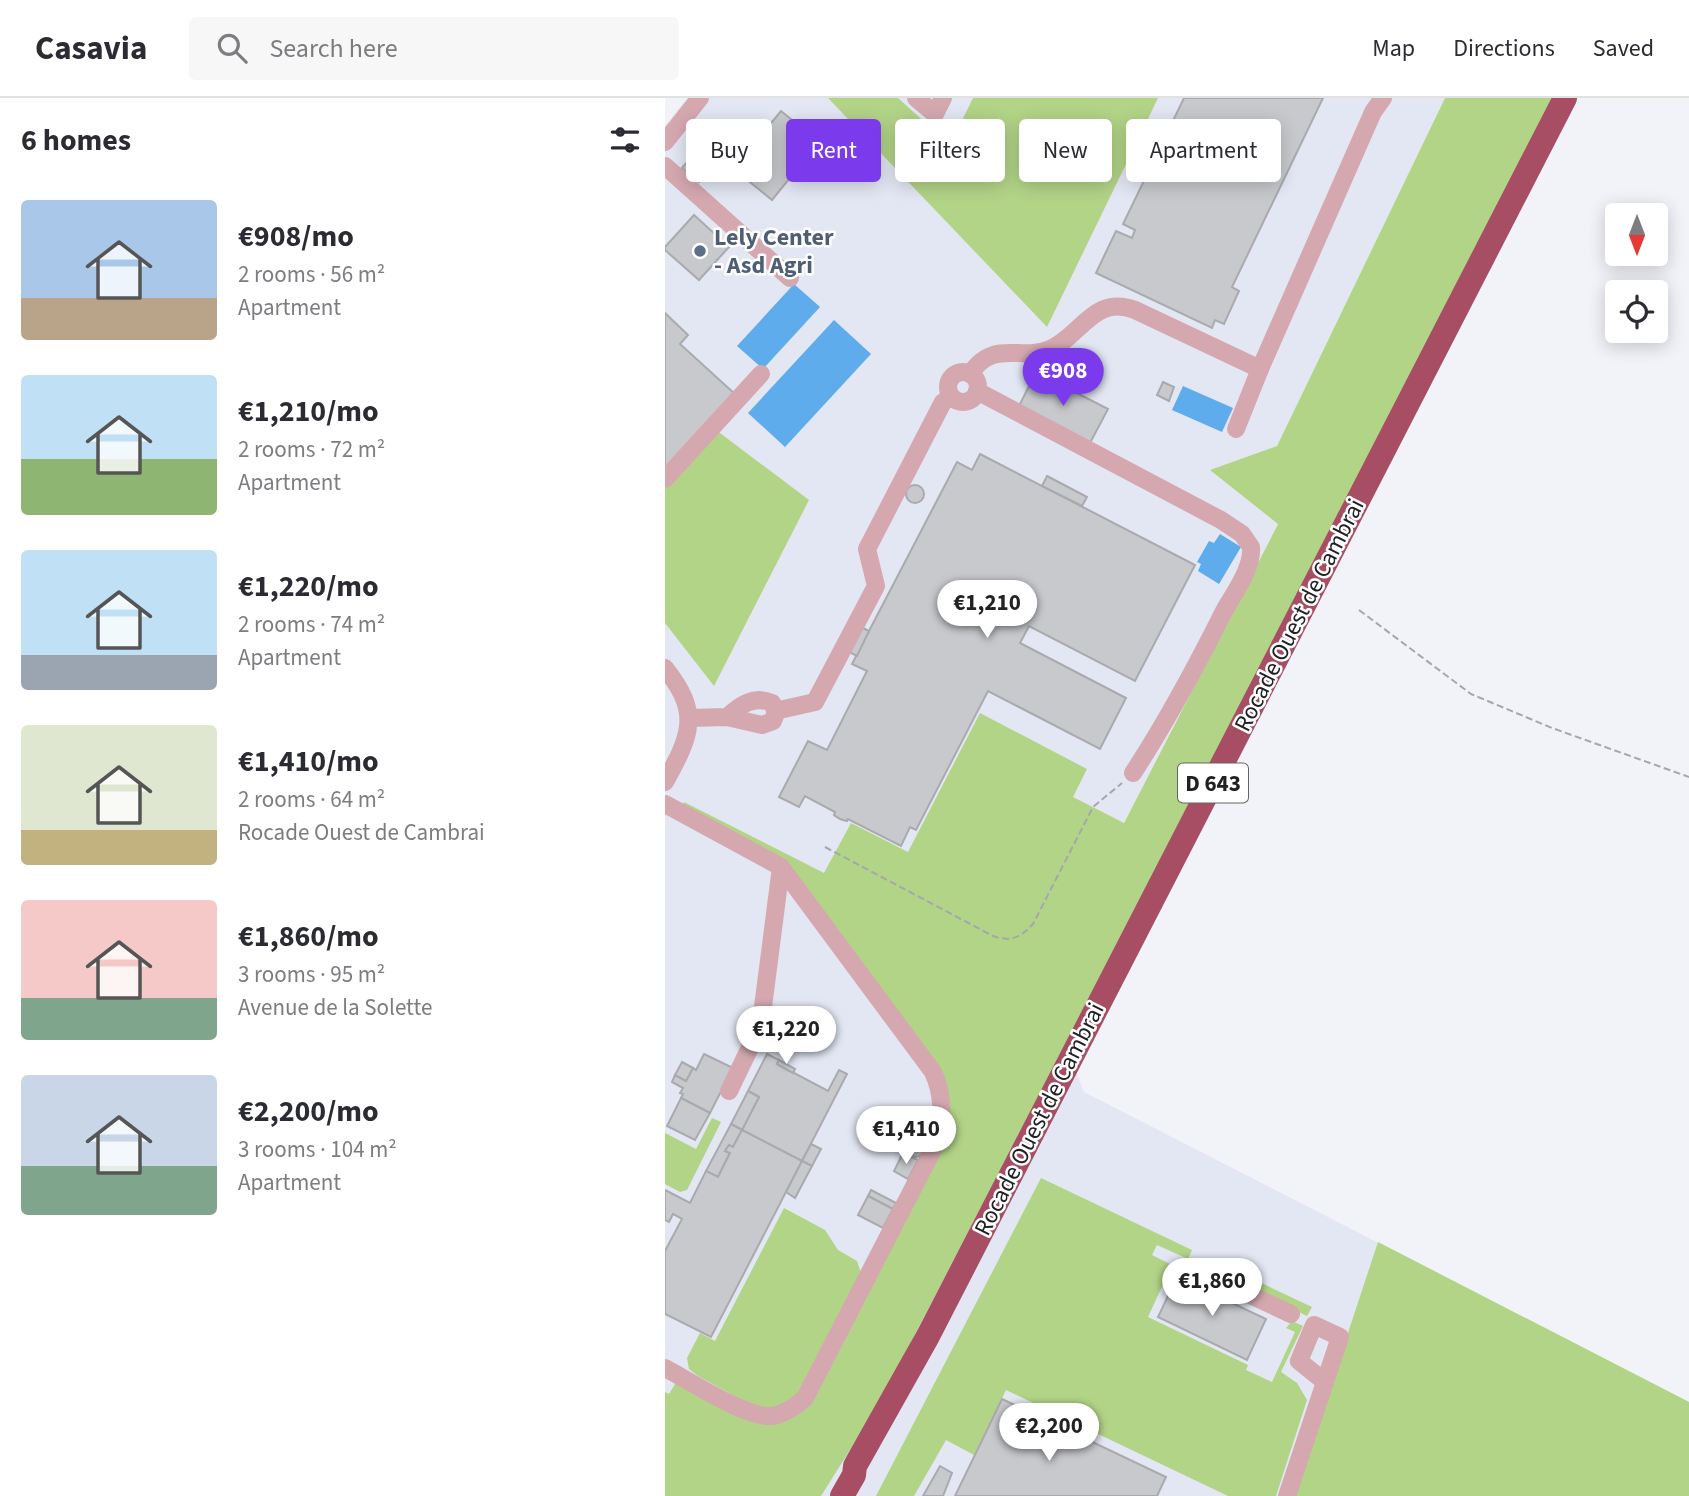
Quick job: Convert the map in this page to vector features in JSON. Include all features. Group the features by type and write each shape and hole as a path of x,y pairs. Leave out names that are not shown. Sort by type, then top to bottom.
{"highway":[{"name":"Rocade Ouest de Cambrai","path":"842,1496 854,1475 855,1466 927,1336 1565,98"},
{"name":"Rocade Ouest de Cambrai","path":"829,1496 847,1472 855,1466"}],"street":[{"path":"665,142 700,98"},
{"path":"916,98 935,114 943,98"},
{"path":"1236,429 1373,112 1383,98"},
{"path":"665,166 790,278"},
{"path":"970,374 981,362 997,354 1049,350 1092,315 1107,308 1121,307 1135,310 1260,369"},
{"path":"665,479 761,374"},
{"path":"957,374 970,374 977,381 977,391 972,398 964,401 953,397 949,389 950,380 957,374"},
{"path":"977,391 1221,520 1242,534 1251,547 1250,561 1208,642 1166,722 1133,773"},
{"path":"689,718 727,717 762,725 773,721 775,711 815,702 876,586 867,549 943,402 953,397"},
{"path":"665,668 683,693 689,718 682,750 665,782"},
{"path":"665,804 781,867 933,1072 941,1099 940,1136 805,1398 798,1405 772,1416 753,1415 665,1368"},
{"path":"729,1091 756,1035 763,1007 781,867"},
{"path":"1190,1267 1291,1314"},
{"path":"1287,1496 1325,1382"}],"path":[{"path":"1359,610 1471,694 1552,728 1689,777"},
{"path":"825,848 993,936 1013,940 1033,924 1093,807 1133,773"}],"shaded area":[{"path":"687,98 1445,98 1277,446 1211,470 1278,523 1041,984 1084,1092 1689,1402 1689,1496 665,1496 665,126"}],"green space":[{"path":"828,98 898,98 921,119 895,119 895,168 881,153 881,119 848,119"},
{"path":"973,98 1158,98 1148,119 1126,119 1126,164 1047,327 908,182 1005,182 1005,119 963,119"},
{"path":"1445,98 1555,98 880,1402 821,1496 665,1496 665,1392 669,1394 677,1381 788,1417 949,1100 797,877 680,811 684,802 824,873 851,823 908,852 980,713 1087,769 1073,797 1124,823 1278,524 1210,470 1277,446"},
{"path":"716,430 809,500 714,686 665,623 665,485"},
{"path":"712,1118 721,1122 687,1190 680,1192 665,1184 665,1133 696,1149"},
{"path":"1041,1178 1192,1250 1188,1259 1157,1245 1152,1255 1172,1265 1148,1317 1248,1365 1246,1370 1272,1382 1295,1332 1286,1328 1292,1321 1303,1326 1281,1372 1297,1383 1307,1400 1276,1496 1228,1496 1006,1390 974,1455 946,1440 914,1496 876,1496"},
{"path":"784,1208 825,1230 838,1250 857,1261 862,1276 802,1392 775,1409 752,1406 698,1376 689,1369 687,1358 700,1333 715,1341"},
{"path":"1378,1242 1689,1402 1689,1496 1294,1496"},
{"path":"1221,1264 1312,1307 1307,1316 1223,1276"}],"water":[{"path":"794,284 820,307 763,369 737,346"},
{"path":"834,320 871,354 785,447 748,413"},
{"path":"1183,386 1233,408 1222,432 1172,410"},
{"path":"1220,534 1241,547 1219,584 1198,571 1201,564 1197,562 1209,541 1214,543"}],"building":[{"path":"1184,98 1323,98 1232,287 1239,291 1224,324 1215,320 1212,328 1096,273 1116,231 1132,238 1135,230 1123,224 1143,182 1281,182 1281,119 1174,119"},
{"path":"781,111 791,119 786,119 787,182 772,200 750,182 772,182 772,122"},
{"path":"694,215 729,247 699,280 665,250"},
{"path":"665,313 688,335 680,344 735,394 665,470"},
{"path":"1036,372 1108,409 1090,443 1019,406"},
{"path":"1163,382 1174,387 1169,401 1157,395"},
{"path":"980,454 1195,565 1135,681 1029,626 1020,643 1126,698 1100,749 988,691 916,830 910,827 901,846 848,819 840,819 834,815 835,812 805,796 799,807 779,797 808,741 827,750 867,671 852,664 869,631 957,462 972,470"},
{"path":"1047,476 1087,497 1082,506 1042,486"},
{"path":"915,485 921,488 924,494 921,500 915,503 909,500 906,494 909,488"},
{"path":"861,627 869,631 857,656 849,652"},
{"path":"704,1054 733,1068 710,1113 681,1098 683,1088 672,1082 675,1075 686,1081 693,1068 696,1070"},
{"path":"767,1054 779,1060 777,1064 828,1091 839,1070 847,1074 802,1161 742,1130 759,1097 748,1091"},
{"path":"779,1060 795,1069 793,1073 777,1064"},
{"path":"682,1062 693,1068 686,1081 675,1075"},
{"path":"748,1091 759,1097 742,1130 731,1124"},
{"path":"681,1098 710,1113 695,1140 667,1126"},
{"path":"731,1124 742,1130 733,1147 729,1145 725,1151 730,1153 718,1177 706,1171"},
{"path":"742,1130 802,1161 711,1337 665,1314 665,1251 682,1219 673,1214 669,1222 665,1220 665,1190 690,1203 706,1171 718,1177 730,1153 725,1151 729,1145 733,1147"},
{"path":"916,1139 922,1142 925,1148 922,1154 916,1157 910,1154 907,1148 910,1142"},
{"path":"811,1144 821,1149 812,1166 802,1161"},
{"path":"903,1153 918,1160 908,1179 894,1171"},
{"path":"802,1161 812,1166 795,1198 786,1192"},
{"path":"871,1190 896,1203 893,1209 868,1196"},
{"path":"868,1196 893,1209 883,1228 858,1215"},
{"path":"1177,1277 1266,1319 1247,1360 1158,1317"},
{"path":"1002,1399 1166,1477 1157,1496 955,1496"},
{"path":"940,1466 952,1473 943,1496 923,1496"}],"place":[{"name":"Lely Center - Asd Agri","path":"700,251"}]}
